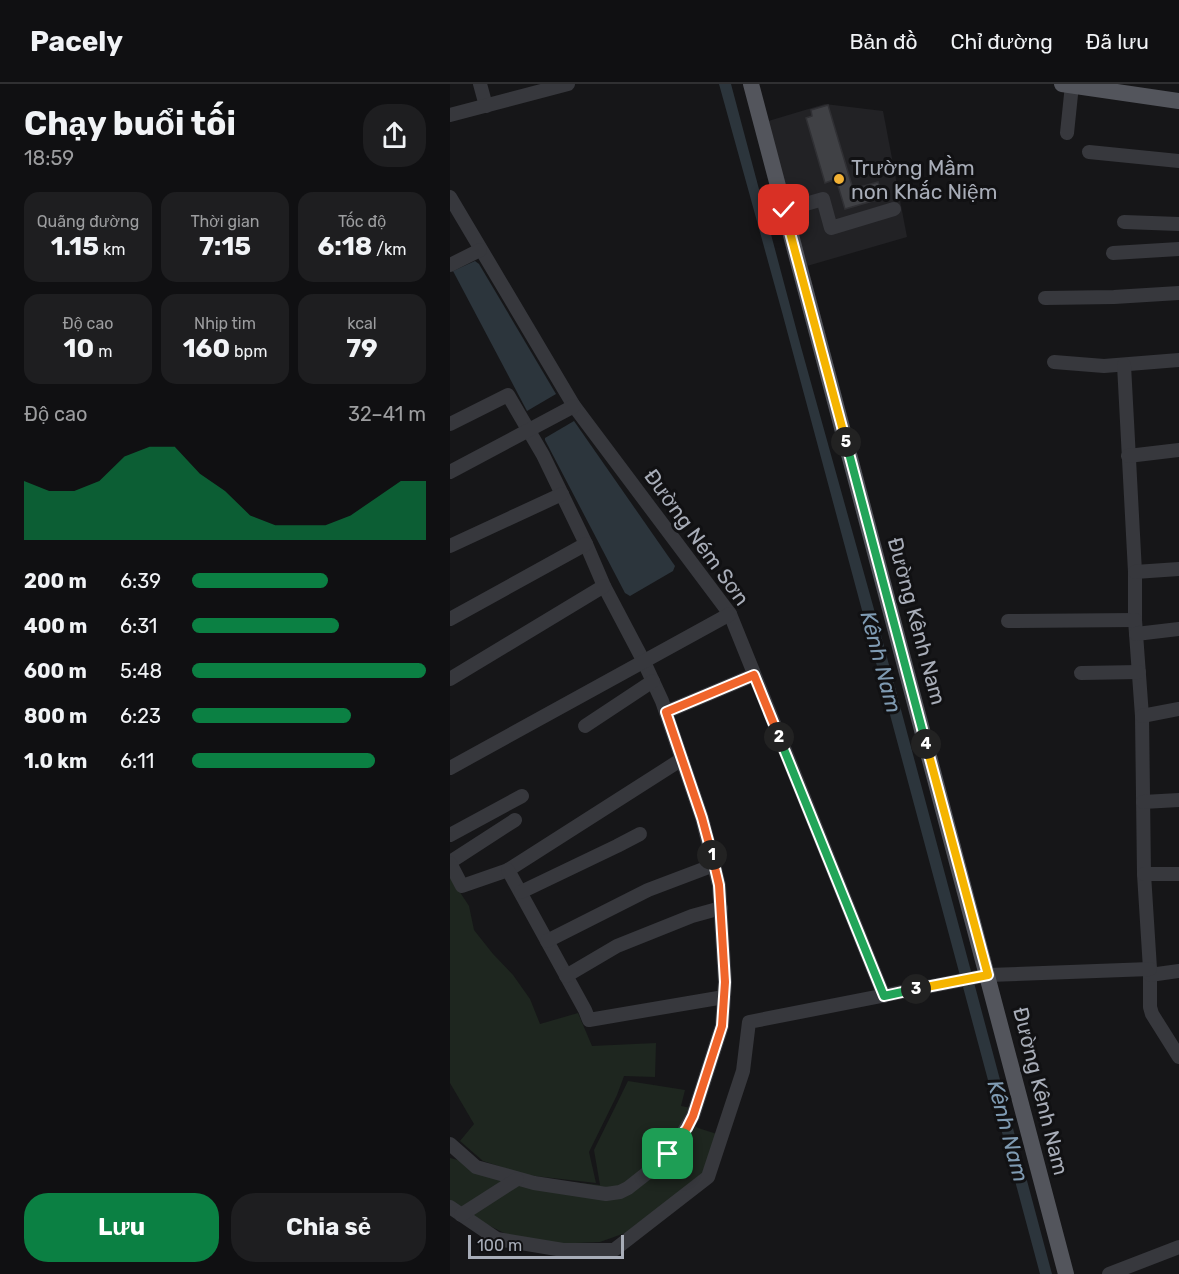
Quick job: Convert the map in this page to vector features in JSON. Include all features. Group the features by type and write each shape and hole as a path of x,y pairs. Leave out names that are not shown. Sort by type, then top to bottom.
{"main road":[{"name":"Đường Kênh Nam","path":"751,84 1066,1274"},
{"path":"1072,85 1179,101"}],"street":[{"path":"480,84 486,106"},
{"path":"450,115 566,84"},
{"path":"1067,133 1072,85"},
{"path":"1089,152 1179,161"},
{"name":"Đường Ném Sơn","path":"450,197 574,406 730,614 884,996"},
{"path":"784,210 823,199 831,228 894,209"},
{"path":"1124,222 1179,224"},
{"path":"1113,254 1179,249"},
{"path":"450,265 480,250"},
{"path":"1045,298 1114,297 1179,292"},
{"path":"1054,362 1104,366 1179,360"},
{"path":"1124,365 1135,572 1135,620 1142,716 1144,874 1150,1007 1179,1057"},
{"path":"450,424 508,395 543,455 666,712 702,818 719,885 725,982 722,1026 693,1116 678,1141 656,1166 628,1188 606,1194 517,1179 476,1167 450,1144"},
{"path":"450,472 574,406"},
{"path":"1128,456 1179,450"},
{"path":"450,546 562,494"},
{"path":"450,619 586,544"},
{"path":"1135,572 1179,569"},
{"path":"450,679 604,586"},
{"path":"450,768 730,614"},
{"path":"1008,621 1135,620"},
{"path":"1136,634 1179,629"},
{"path":"1081,673 1139,672"},
{"path":"666,712 754,675"},
{"path":"585,726 653,681"},
{"path":"1142,716 1179,709"},
{"path":"515,820 450,862 462,886 508,870 682,759"},
{"path":"450,835 522,796"},
{"path":"1143,802 1179,800"},
{"path":"520,892 640,834"},
{"path":"547,941 648,890 714,865"},
{"path":"508,870 589,1020 724,997"},
{"path":"1144,874 1179,874"},
{"path":"566,976 617,946 692,916 720,908"},
{"path":"517,1179 456,1211 497,1239 563,1250 614,1250 708,1177 743,1071 749,1022 987,975 1179,971"},
{"path":"1108,1274 1179,1247"}],"shaded area":[{"name":"Trường Mầm non Khắc Niệm","path":"825,104 883,111 907,237 807,266 765,122"},
{"path":"450,877 469,906 474,930 513,975 530,999 540,1024 578,1013 592,1046 656,1043 655,1077 624,1076 589,1152 596,1183 526,1175 483,1161 460,1141 474,1124 450,1083"},
{"path":"628,1081 685,1090 681,1106 691,1108 686,1119 698,1128 717,1134 704,1173 625,1233 600,1242 552,1244 508,1235 450,1202 450,1158 524,1177 600,1185 594,1150"}],"water":[{"name":"Kênh Nam","path":"719,84 731,84 1052,1274 1040,1274"},
{"path":"475,261 479,264 556,394 527,411 453,271"},
{"path":"574,421 675,566 673,571 630,596 625,593 545,440"}],"building":[{"path":"828,105 853,189 878,182 883,198 845,209 836,179 825,183 806,118 812,116 811,110"}],"place":[{"name":"Trường Mầm non Khắc Niệm","path":"839,179"}],"route":[{"path":"668,1154 693,1116 722,1026 725,982 719,885 702,818 666,712 754,675 884,996 988,975 784,210"}]}
